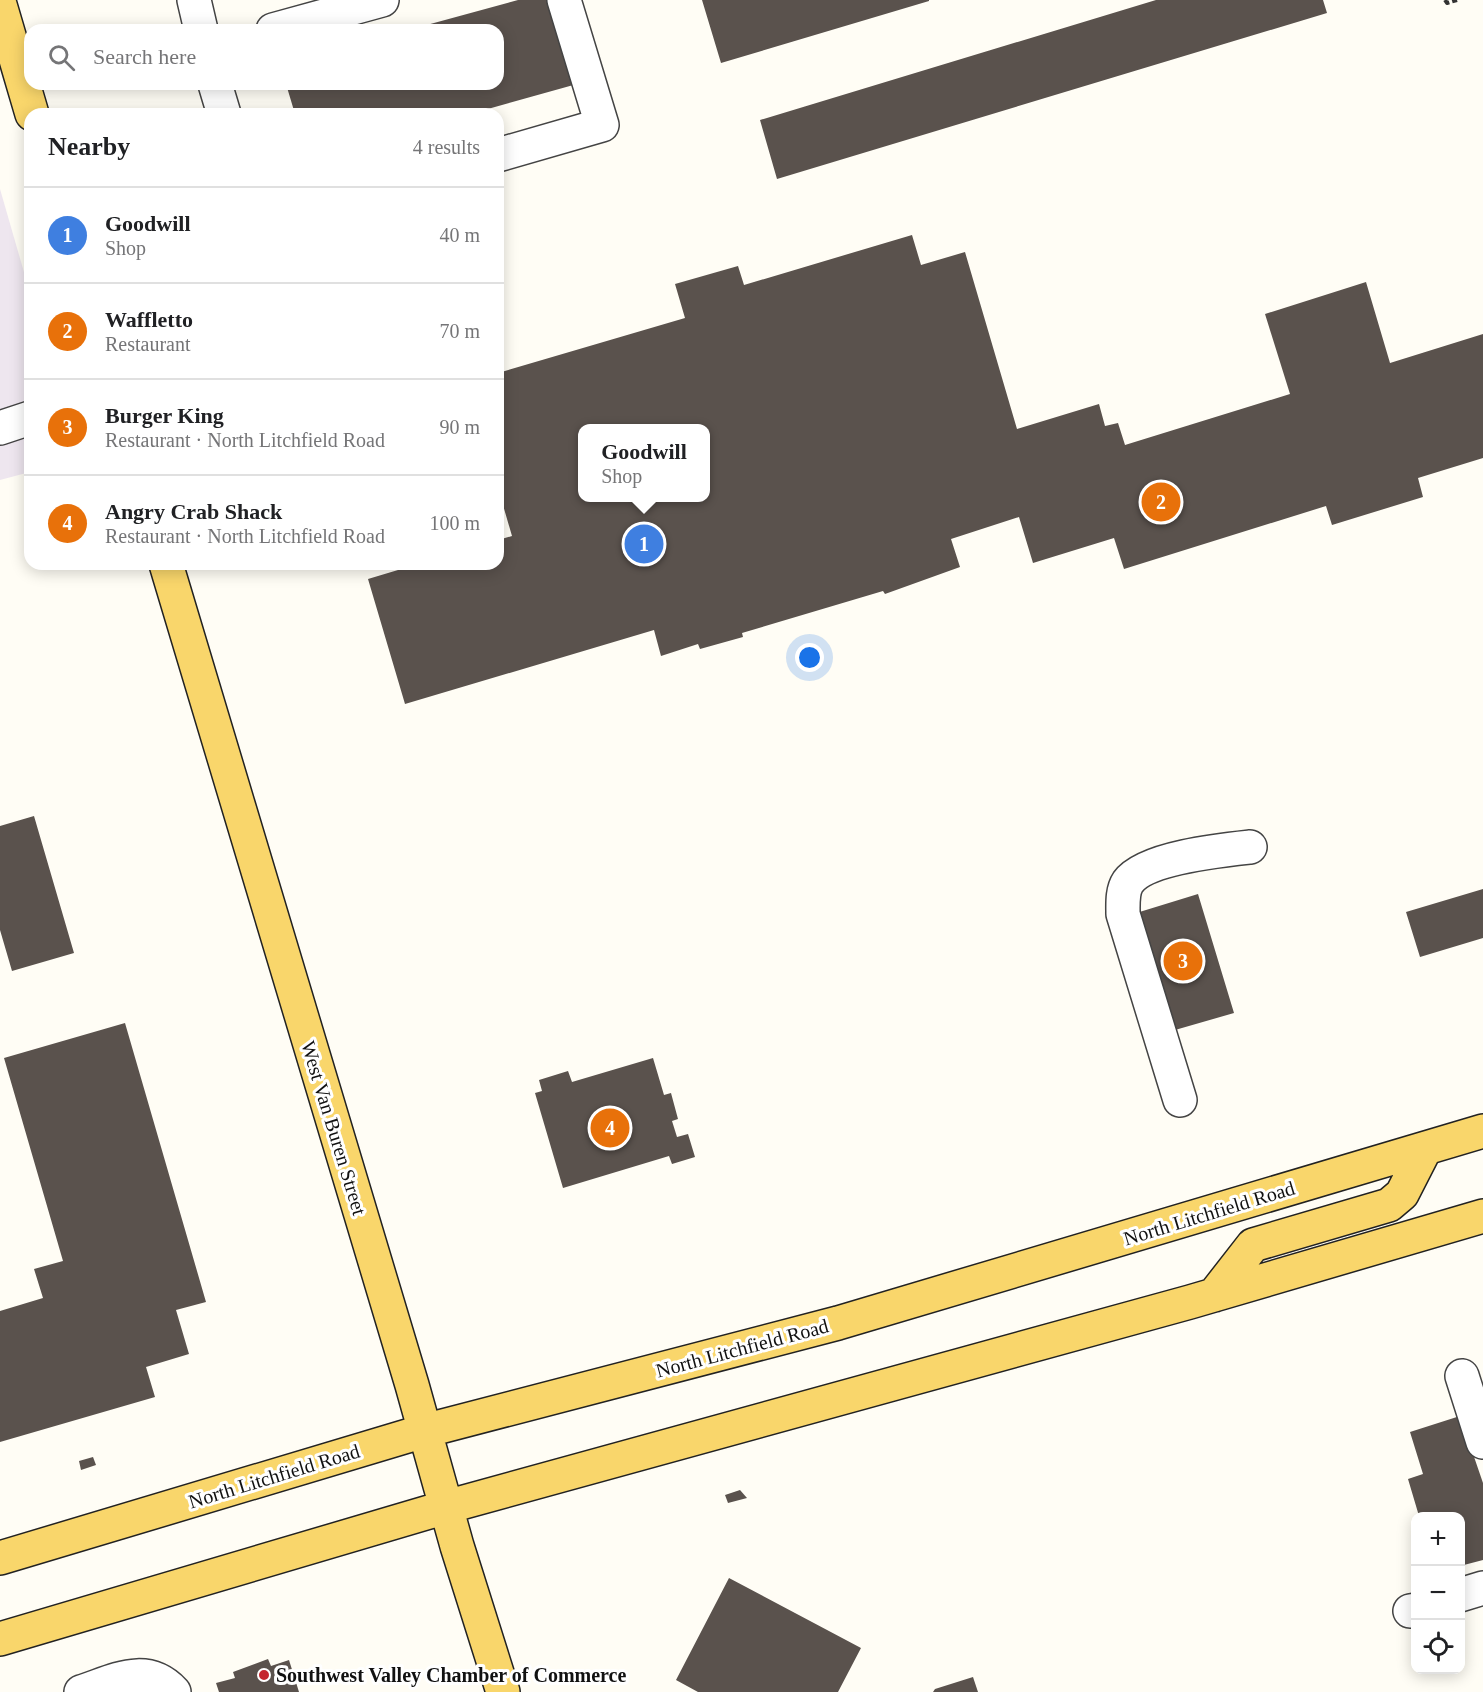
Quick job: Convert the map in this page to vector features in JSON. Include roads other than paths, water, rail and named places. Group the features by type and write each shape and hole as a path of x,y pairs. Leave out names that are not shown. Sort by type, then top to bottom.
{"main road":[{"path":"0,5 24,87"},
{"path":"25,90 30,108"},
{"name":"West Van Buren Street","path":"168,570 503,1692"},
{"name":"North Litchfield Road","path":"0,1558 424,1431 848,1320 1483,1131"},
{"path":"1214,1294 1253,1245 1389,1205 1402,1194 1425,1149"},
{"path":"0,1639 446,1507 1214,1294 1482,1212"}],"lane":[{"path":"194,0 200,24"},
{"path":"295,24 382,0"},
{"path":"504,153 603,125 564,0"},
{"path":"217,90 222,108"},
{"path":"0,428 24,420"},
{"path":"1180,1100 1123,914 1123,896 1128,882 1140,871 1188,855 1250,847"},
{"path":"1462,1376 1483,1442"},
{"path":"1465,1594 1483,1588"},
{"path":"81,1692 130,1676 148,1675 162,1680 174,1692"}],"place":[{"name":"Waffletto","path":"1161,502"},
{"name":"Goodwill","path":"644,544"},
{"name":"Burger King","path":"1183,961"},
{"name":"Angry Crab Shack","path":"610,1128"},
{"name":"Southwest Valley Chamber of Commerce","path":"264,1675"}]}
